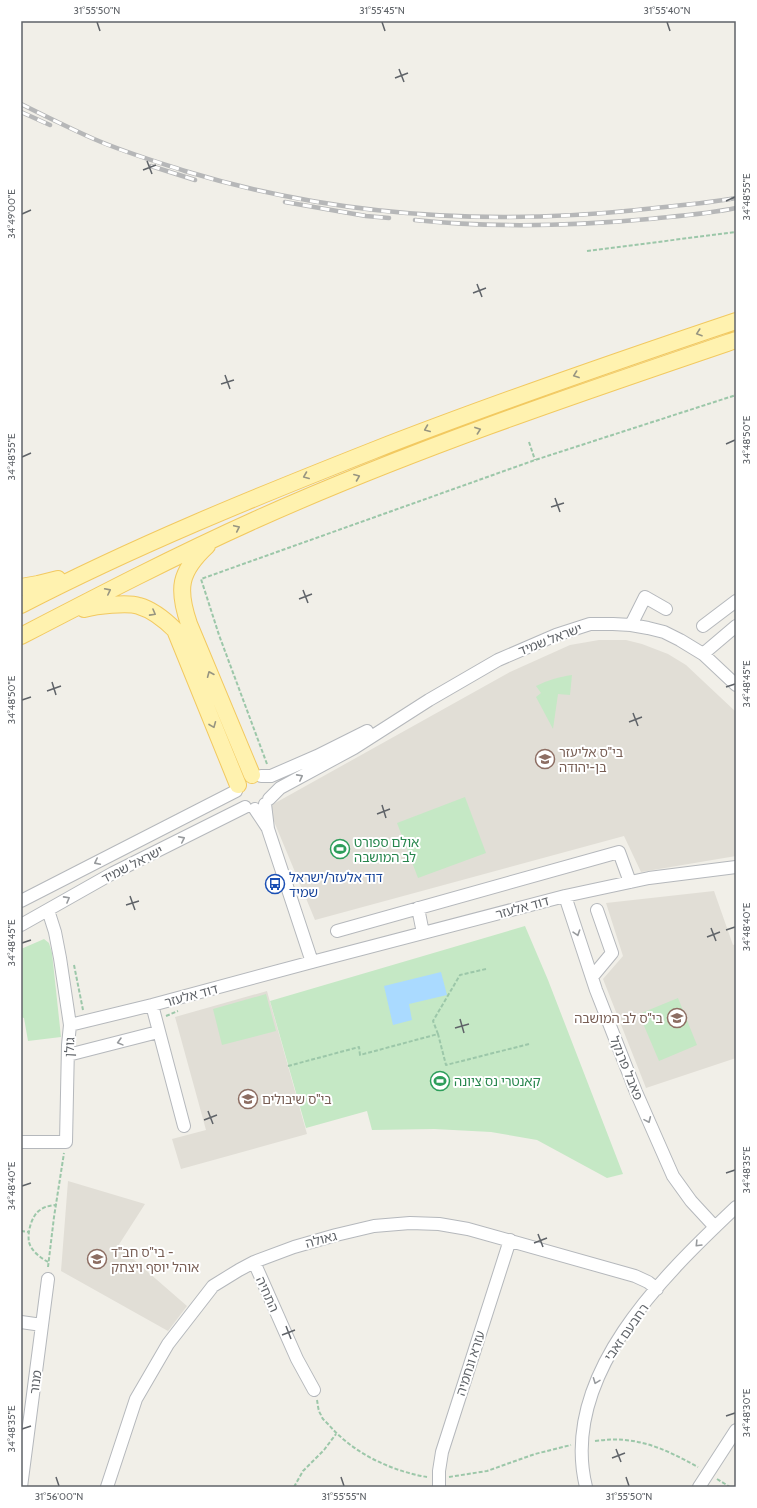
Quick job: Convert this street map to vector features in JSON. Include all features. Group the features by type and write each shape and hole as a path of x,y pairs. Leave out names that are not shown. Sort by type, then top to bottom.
{"main road":[{"path":"21,605 176,531 436,426 590,370 736,321"},
{"path":"21,636 217,538 327,490 450,440 596,387 736,340"},
{"path":"217,538 194,560 187,570 182,583 181,594 183,606 189,624 261,775"},
{"path":"21,587 102,566"},
{"path":"48,622 89,608 119,605 138,605 154,612 166,621 174,630 237,788"}],"street":[{"path":"631,625 644,597 666,609"},
{"path":"703,626 736,601"},
{"name":"ישראל שמיד","path":"21,925 113,873 259,805 280,788 354,748 429,700 498,660 556,635 590,624 631,625 664,632 703,654 736,685"},
{"path":"703,654 736,626"},
{"name":"ישראל שמיד","path":"261,775 317,756 429,700"},
{"path":"261,775 268,784 270,794 259,805 238,800 237,788 243,778 261,775"},
{"name":"ישראל שמיד","path":"21,901 237,788"},
{"path":"259,805 312,962"},
{"path":"337,931 619,852 630,882"},
{"name":"דוד אלעזר","path":"70,1026 152,1006 312,962 565,896 630,882 736,867"},
{"name":"פאבל פרנקל","path":"565,896 592,977 636,1092 673,1176 691,1201 715,1227"},
{"path":"418,908 423,933"},
{"name":"גולן","path":"48,910 55,932 60,958 70,1026 66,1142"},
{"path":"592,977 612,953 597,910"},
{"path":"152,1006 184,1126"},
{"path":"68,1055 158,1032"},
{"path":"21,1142 66,1142"},
{"name":"רחבעם זאבי","path":"586,1487 582,1460 582,1443 588,1403 600,1372 617,1341 657,1289 715,1227 736,1207"},
{"name":"גאולה","path":"107,1487 136,1399 168,1344 213,1286 254,1262 294,1247 374,1226 410,1223 439,1224 468,1229 510,1240 635,1276 648,1282 657,1289"},
{"name":"עזרא ונחמיה","path":"439,1483 442,1452 447,1432 510,1240"},
{"name":"התחיה","path":"254,1262 297,1359 314,1390"},
{"name":"מנור","path":"21,1487 48,1279"},
{"path":"21,1322 42,1325"},
{"path":"699,1487 736,1430"}],"path":[{"path":"587,251 736,232"},
{"path":"261,775 201,579 535,460 736,396"},
{"path":"529,442 535,460"},
{"path":"486,969 460,975 433,1021 446,1065 530,1044"},
{"path":"288,1066 359,1047 360,1055 438,1034"},
{"path":"48,1279 48,1262 55,1205 66,1142"},
{"path":"48,1262 38,1256 32,1247 29,1242 29,1232 31,1223 38,1210 47,1206 55,1205"},
{"path":"21,1231 29,1232"},
{"path":"314,1390 320,1415 336,1434 357,1450 388,1466 439,1483 487,1471 536,1454 582,1443 611,1439 631,1440 647,1443 668,1451 708,1472 730,1487"},
{"path":"294,1487 302,1471 324,1450 336,1434"}],"shaded area":[{"name":"בי\"ס אליעזר בן-יהודה","path":"599,640 626,640 642,644 668,654 686,665 736,712 736,856 641,872 624,836 315,920 268,807 510,672 570,645"},
{"name":"בי\"ס לב המושבה","path":"714,891 733,945 736,944 736,1058 646,1088 603,979 623,956 606,903"},
{"name":"בי\"ס שיבולים","path":"267,991 307,1134 181,1169 172,1139 206,1130 175,1017"},
{"name":"בי\"ס חב\"ד - אוהל יוסף ויצחק","path":"68,1181 145,1204 118,1246 187,1306 168,1331 61,1271"}],"green space":[{"path":"572,675 570,695 558,694 553,729 536,697 541,693 536,686 554,679"},
{"path":"465,797 486,853 418,878 397,823"},
{"name":"קאנטרי נס ציונה","path":"525,926 548,980 623,1174 607,1178 537,1140 491,1132 434,1129 372,1130 367,1111 306,1128 270,1001"},
{"path":"44,939 49,943 52,953 61,1037 28,1041 24,1018 21,1017 21,949"},
{"path":"266,994 276,1031 222,1045 213,1009"},
{"path":"678,998 697,1045 659,1061 639,1014"}],"water":[{"path":"441,972 447,995 409,1004 412,1020 393,1025 384,986"}],"railway":[{"path":"21,104 105,144 185,171 241,186 296,198 352,207 465,217 522,217 579,215 637,210 736,198"},
{"path":"21,112 50,125"},
{"path":"151,166 195,180"},
{"path":"285,202 366,216 389,218"},
{"path":"415,220 473,224 561,225 649,219 736,208"}],"place":[{"name":"בי\"ס אליעזר בן-יהודה","path":"545,759"},
{"name":"אולם ספורט לב המושבה","path":"340,849"},
{"name":"דוד אלעזר/ישראל שמיד","path":"275,884"},
{"name":"בי\"ס לב המושבה","path":"677,1018"},
{"name":"קאנטרי נס ציונה","path":"440,1081"},
{"name":"בי\"ס שיבולים","path":"248,1099"},
{"name":"בי\"ס חב\"ד - אוהל יוסף ויצחק","path":"97,1259"}]}
